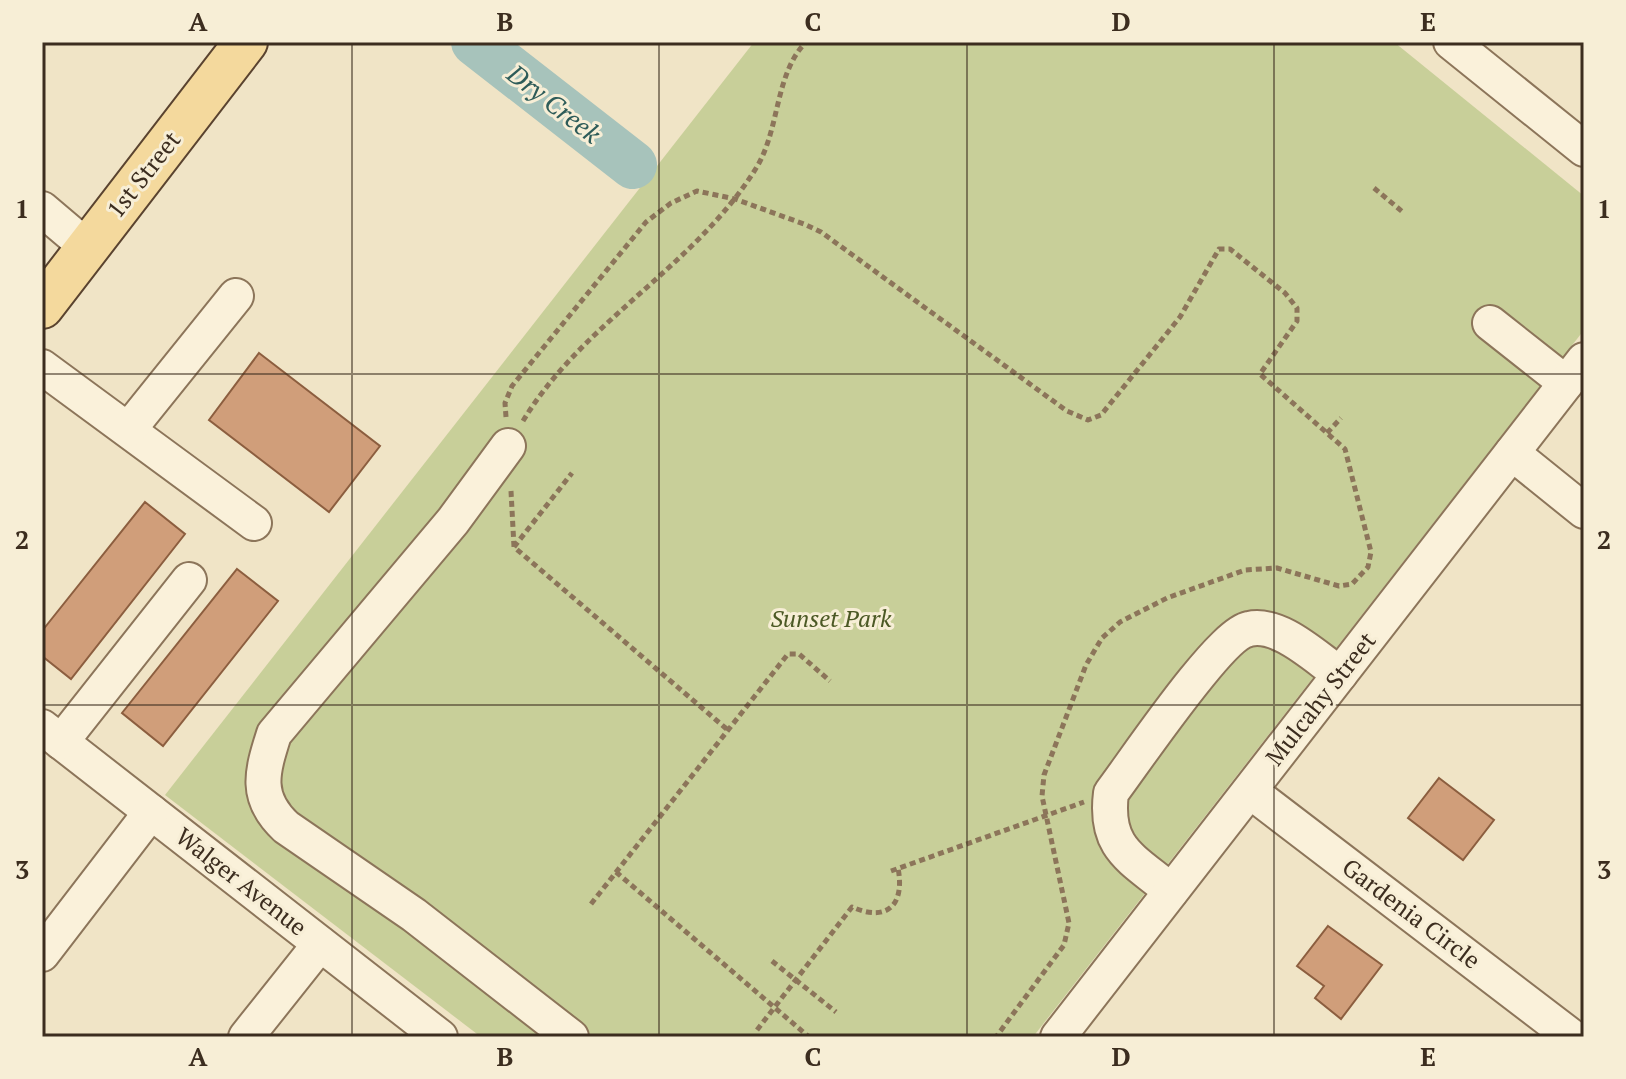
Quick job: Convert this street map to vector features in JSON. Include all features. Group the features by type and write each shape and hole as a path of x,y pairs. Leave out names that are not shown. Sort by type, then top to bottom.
{"main road":[{"name":"1st Street","path":"42,307 246,42"}],"street":[{"path":"1451,42 1584,149"},
{"path":"42,209 88,248"},
{"path":"129,429 236,296"},
{"path":"1490,323 1575,372"},
{"path":"42,367 254,523"},
{"name":"Mulcahy Street","path":"1058,1037 1575,372"},
{"path":"508,446 453,521 274,734 264,765 263,790 270,812 286,827 414,915 571,1037"},
{"path":"1512,453 1584,511"},
{"path":"51,734 189,580"},
{"path":"1171,891 1122,850 1107,823 1111,793 1221,648 1249,628 1279,633 1340,674"},
{"name":"Walger Avenue","path":"51,734 440,1037"},
{"name":"Gardenia Circle","path":"1250,791 1572,1037"},
{"path":"42,954 151,812"},
{"path":"246,1037 320,944"}],"path":[{"path":"508,446 536,399 570,360 735,199 759,163 774,131 794,55 806,42"},
{"path":"1374,188 1404,213"},
{"path":"729,731 514,547 505,403 512,386 646,222 671,203 697,191 735,199 804,224 1067,411 1088,420 1101,415 1180,317 1219,249 1230,249 1285,293 1297,308 1297,321 1260,374 1345,449 1371,552 1368,567 1352,584 1339,586 1277,568 1245,570 1167,598 1120,622 1102,638 1086,665 1044,775 1042,796 1065,898 1069,923 1067,934 1064,945 996,1037"},
{"path":"1327,433 1341,418"},
{"path":"514,547 572,473"},
{"path":"591,904 788,654 799,654 830,681"},
{"path":"757,1030 852,907 864,913 885,911 896,904 901,887 894,870 1111,793"},
{"path":"616,872 809,1037"},
{"path":"772,961 836,1012"}],"green space":[{"name":"Sunset Park","path":"754,42 1394,42 1584,196 1584,330 1033,1037 481,1037 165,795"}],"building":[{"path":"259,353 380,446 329,512 209,420"},
{"path":"145,502 185,534 71,679 42,656 42,631"},
{"path":"237,569 278,601 163,746 122,713"},
{"path":"1439,778 1494,820 1463,860 1408,818"},
{"path":"1328,926 1382,965 1341,1019 1315,998 1324,986 1297,966"}],"waterway":[{"name":"Dry Creek","path":"475,42 633,165"}]}
